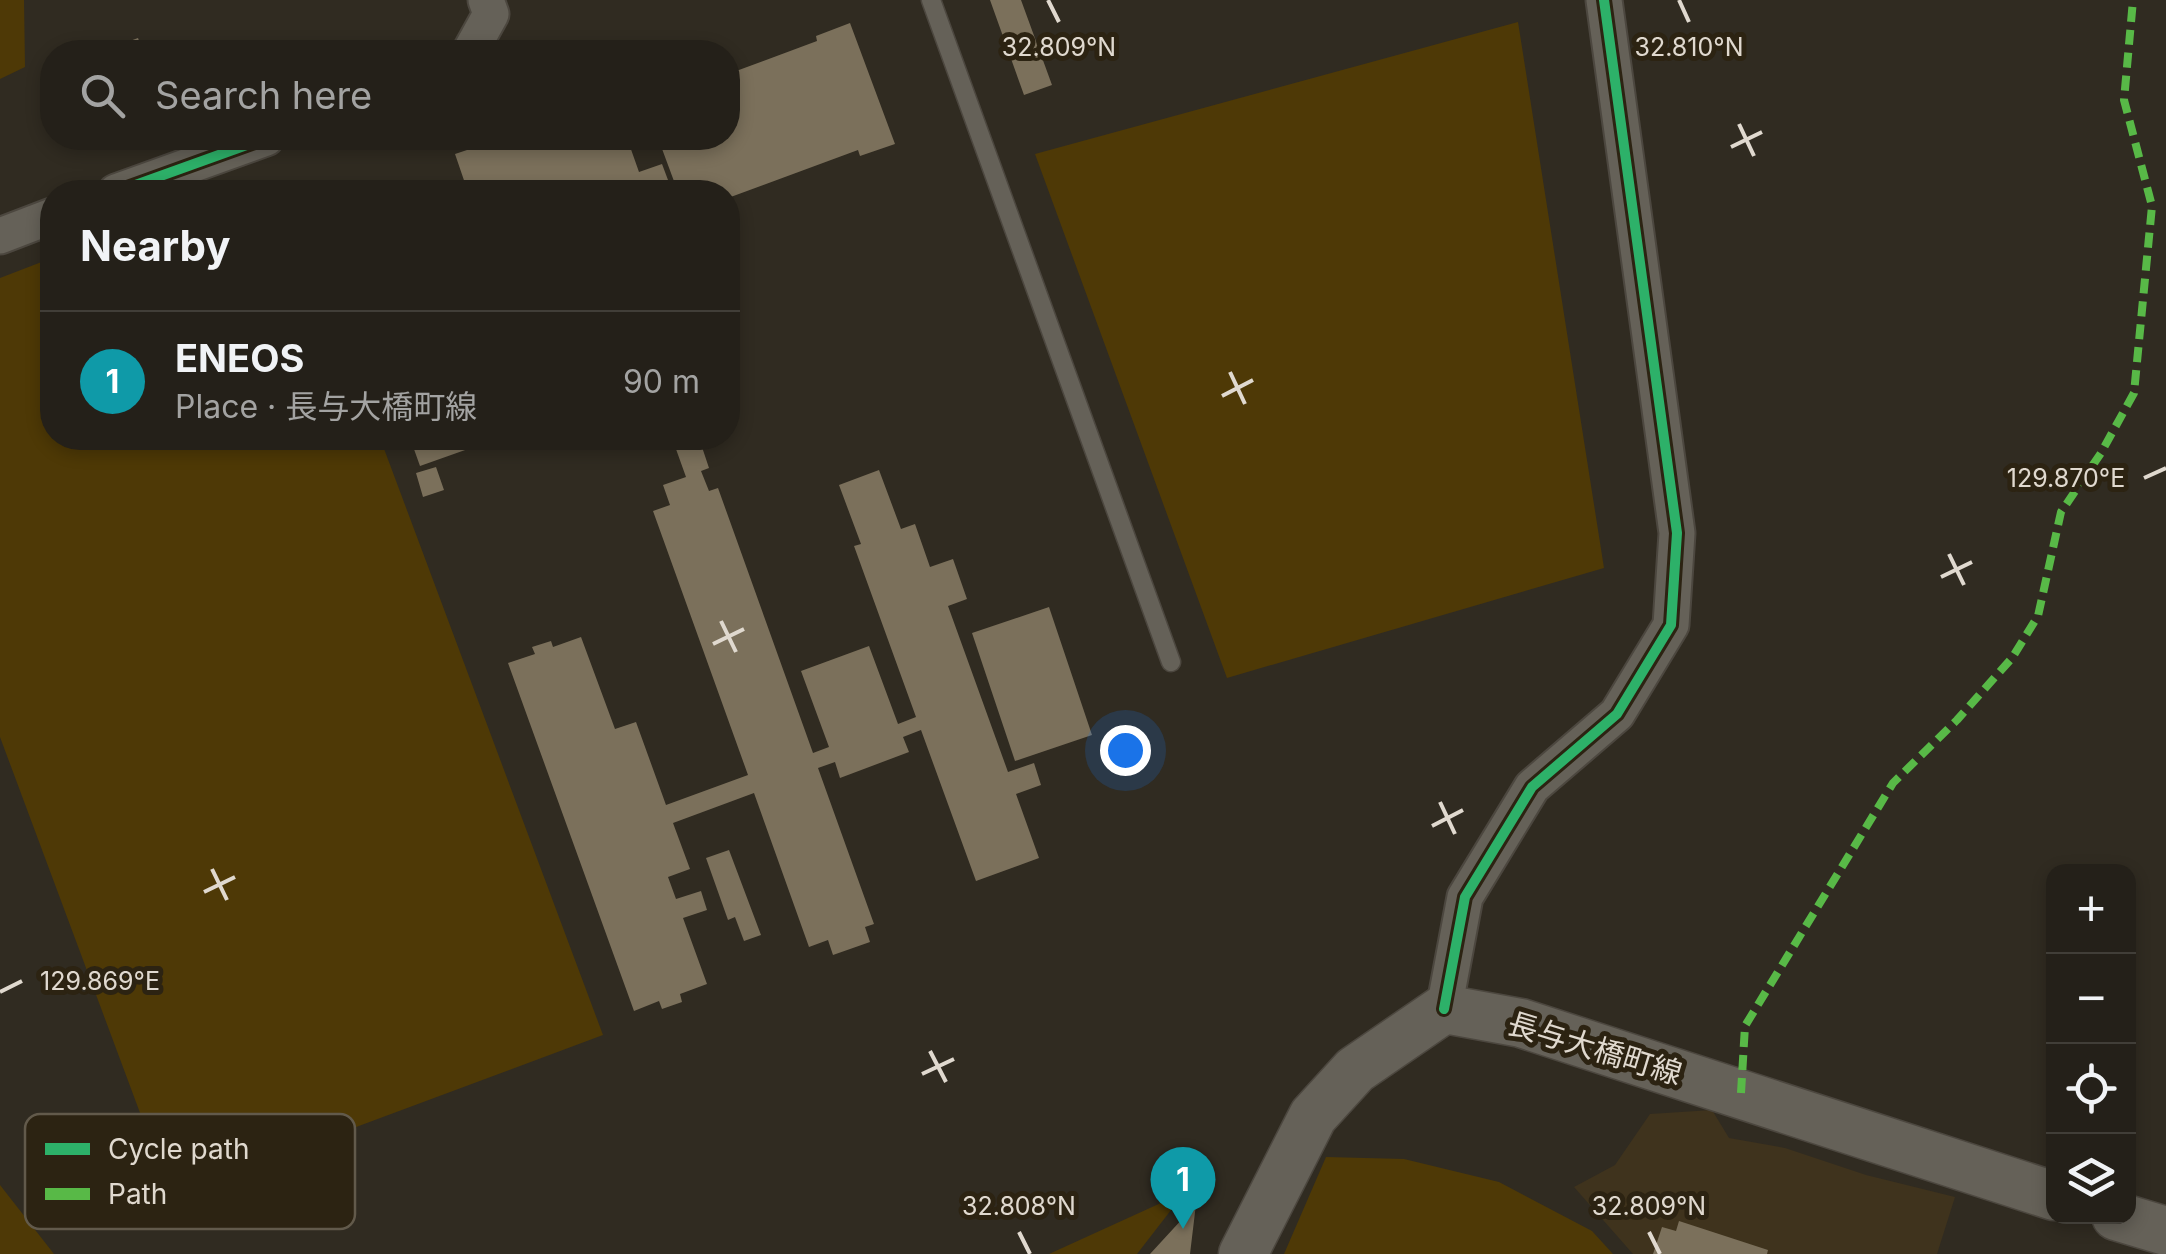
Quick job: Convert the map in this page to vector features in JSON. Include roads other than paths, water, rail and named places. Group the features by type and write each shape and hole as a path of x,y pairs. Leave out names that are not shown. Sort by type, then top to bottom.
{"main road":[{"name":"長与大橋町線","path":"1444,1009 1521,1023 2046,1193"},
{"path":"1243,1254 1313,1116 1355,1070 1444,1009"},
{"path":"2136,1222 2166,1231"}],"street":[{"path":"477,40 491,14 486,0"},
{"path":"1444,1009 1465,897 1532,787 1617,714 1671,626 1678,533 1604,0"},
{"path":"149,180 233,150"},
{"path":"0,236 40,221"}],"lane":[{"path":"931,0 1171,662"}],"place":[{"name":"ENEOS","path":"1183,1229"}]}
